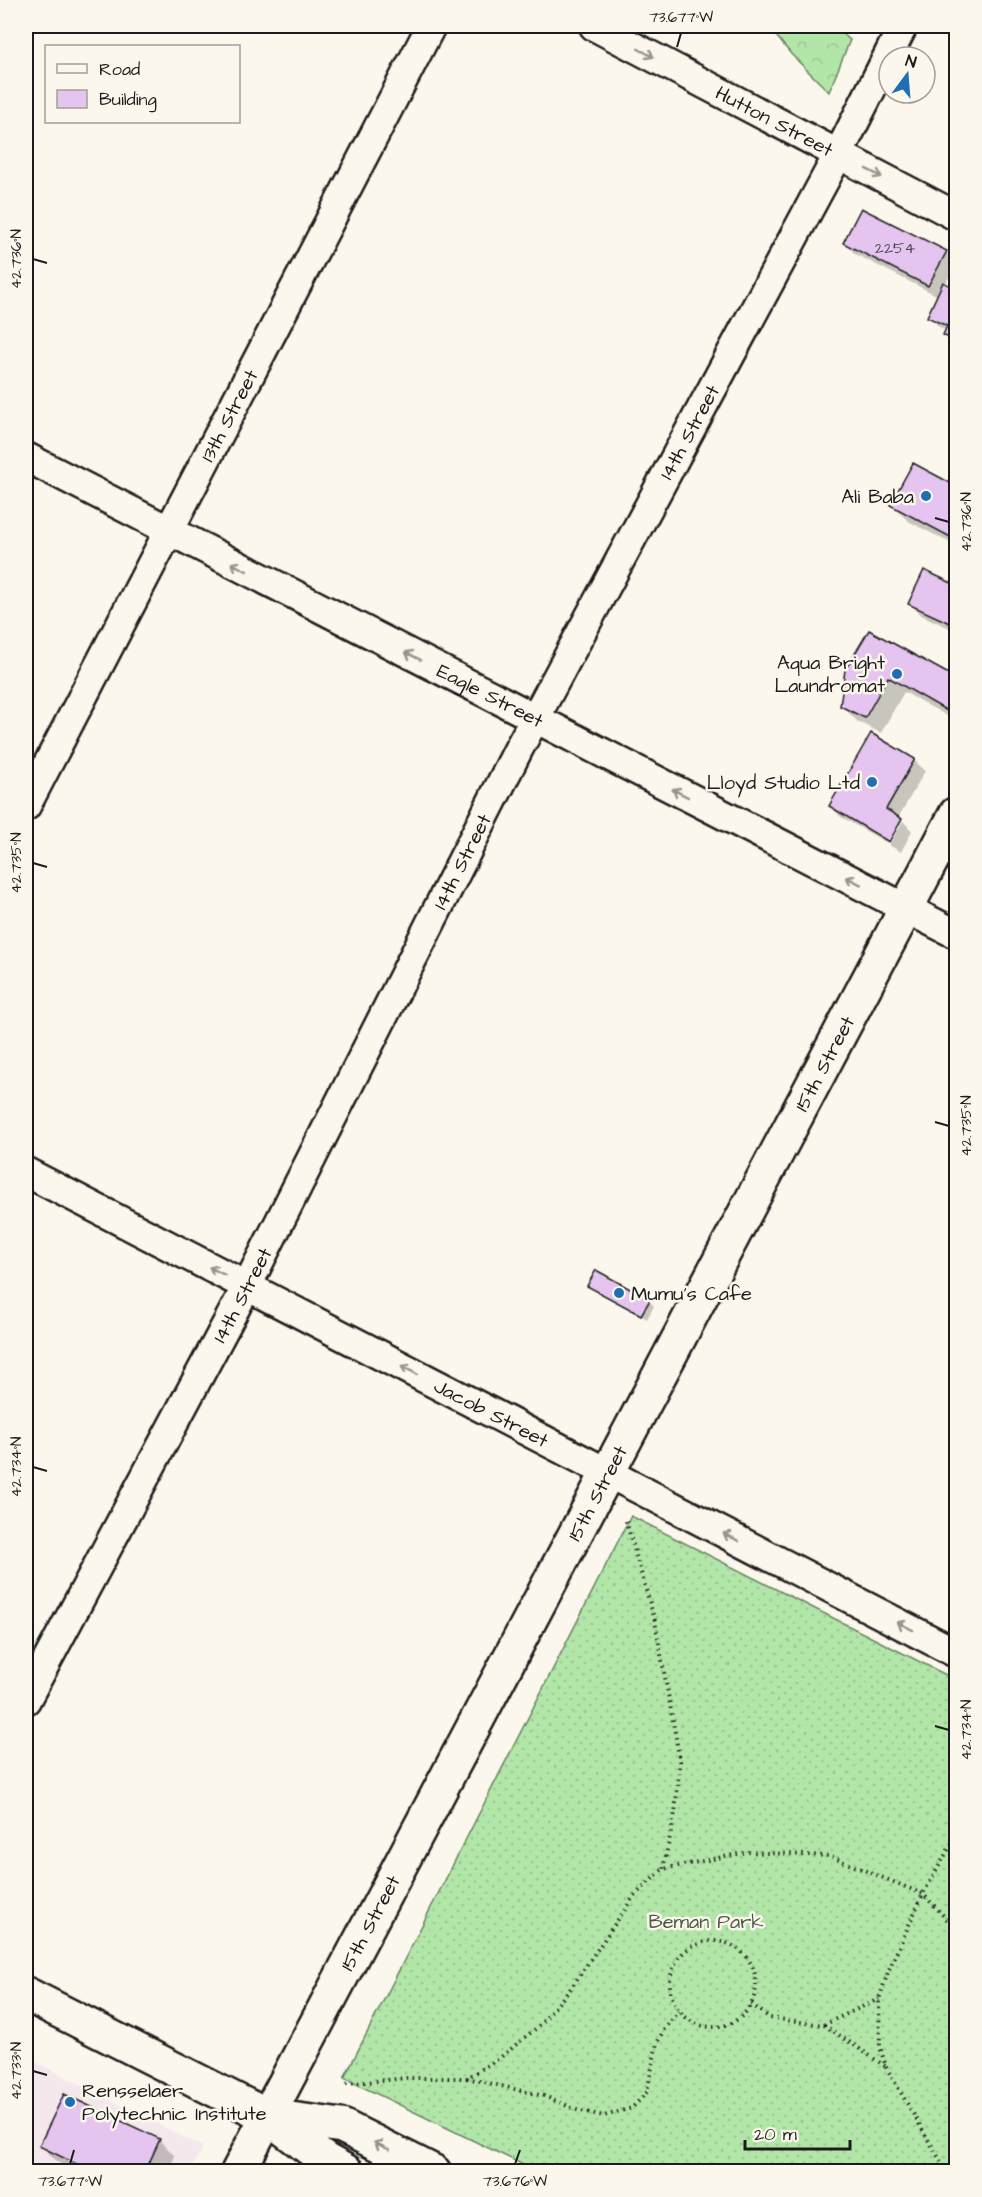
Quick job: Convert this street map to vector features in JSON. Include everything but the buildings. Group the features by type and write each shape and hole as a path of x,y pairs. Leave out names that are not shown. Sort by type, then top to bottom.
{"street":[{"name":"13th Street","path":"26,806 431,26"},
{"name":"Hutton Street","path":"594,26 957,216"},
{"name":"14th Street","path":"26,1700 247,1286 535,719 838,155 903,26"},
{"name":"Eagle Street","path":"26,457 957,934"},
{"name":"15th Street","path":"238,2172 957,814"},
{"name":"Jacob Street","path":"26,1172 957,1653"},
{"path":"26,1994 267,2116 325,2160 347,2172"},
{"path":"267,2116 342,2126 434,2172"}],"path":[{"path":"626,1521 655,1621 680,1761 675,1813 663,1869"},
{"path":"947,2172 886,2067 880,2047 879,1999 889,1970 923,1894 957,1836"},
{"path":"467,2078 501,2057 540,2025 571,1988 634,1896 663,1869 748,1852 829,1856 923,1894 957,1929"},
{"path":"716,1941 730,1944 742,1952 751,1963 756,1977 756,1990 751,2004 743,2016 731,2024 703,2027 690,2021 679,2011 672,1999 671,1971 683,1954 701,1942 716,1941"},
{"path":"823,2025 879,1999"},
{"path":"751,2004 770,2018 823,2025 886,2067"},
{"path":"346,2084 407,2078 467,2078 544,2096 577,2110 604,2116 632,2108 648,2092 657,2043 679,2011"}],"shaded area":[{"name":"Rensselaer Polytechnic Institute","path":"26,2057 203,2147 191,2171 26,2171"}],"green space":[{"path":"768,26 833,26 850,40 829,92 791,54"},
{"name":"Beman Park","path":"631,1516 956,1680 956,2171 536,2171 344,2078"}],"place":[{"name":"Ali Baba","path":"926,496"},
{"name":"Aqua Bright Laundromat","path":"897,674"},
{"name":"Lloyd Studio Ltd","path":"872,782"},
{"name":"Mumu's Cafe","path":"619,1293"},
{"name":"Rensselaer Polytechnic Institute","path":"70,2102"}]}
